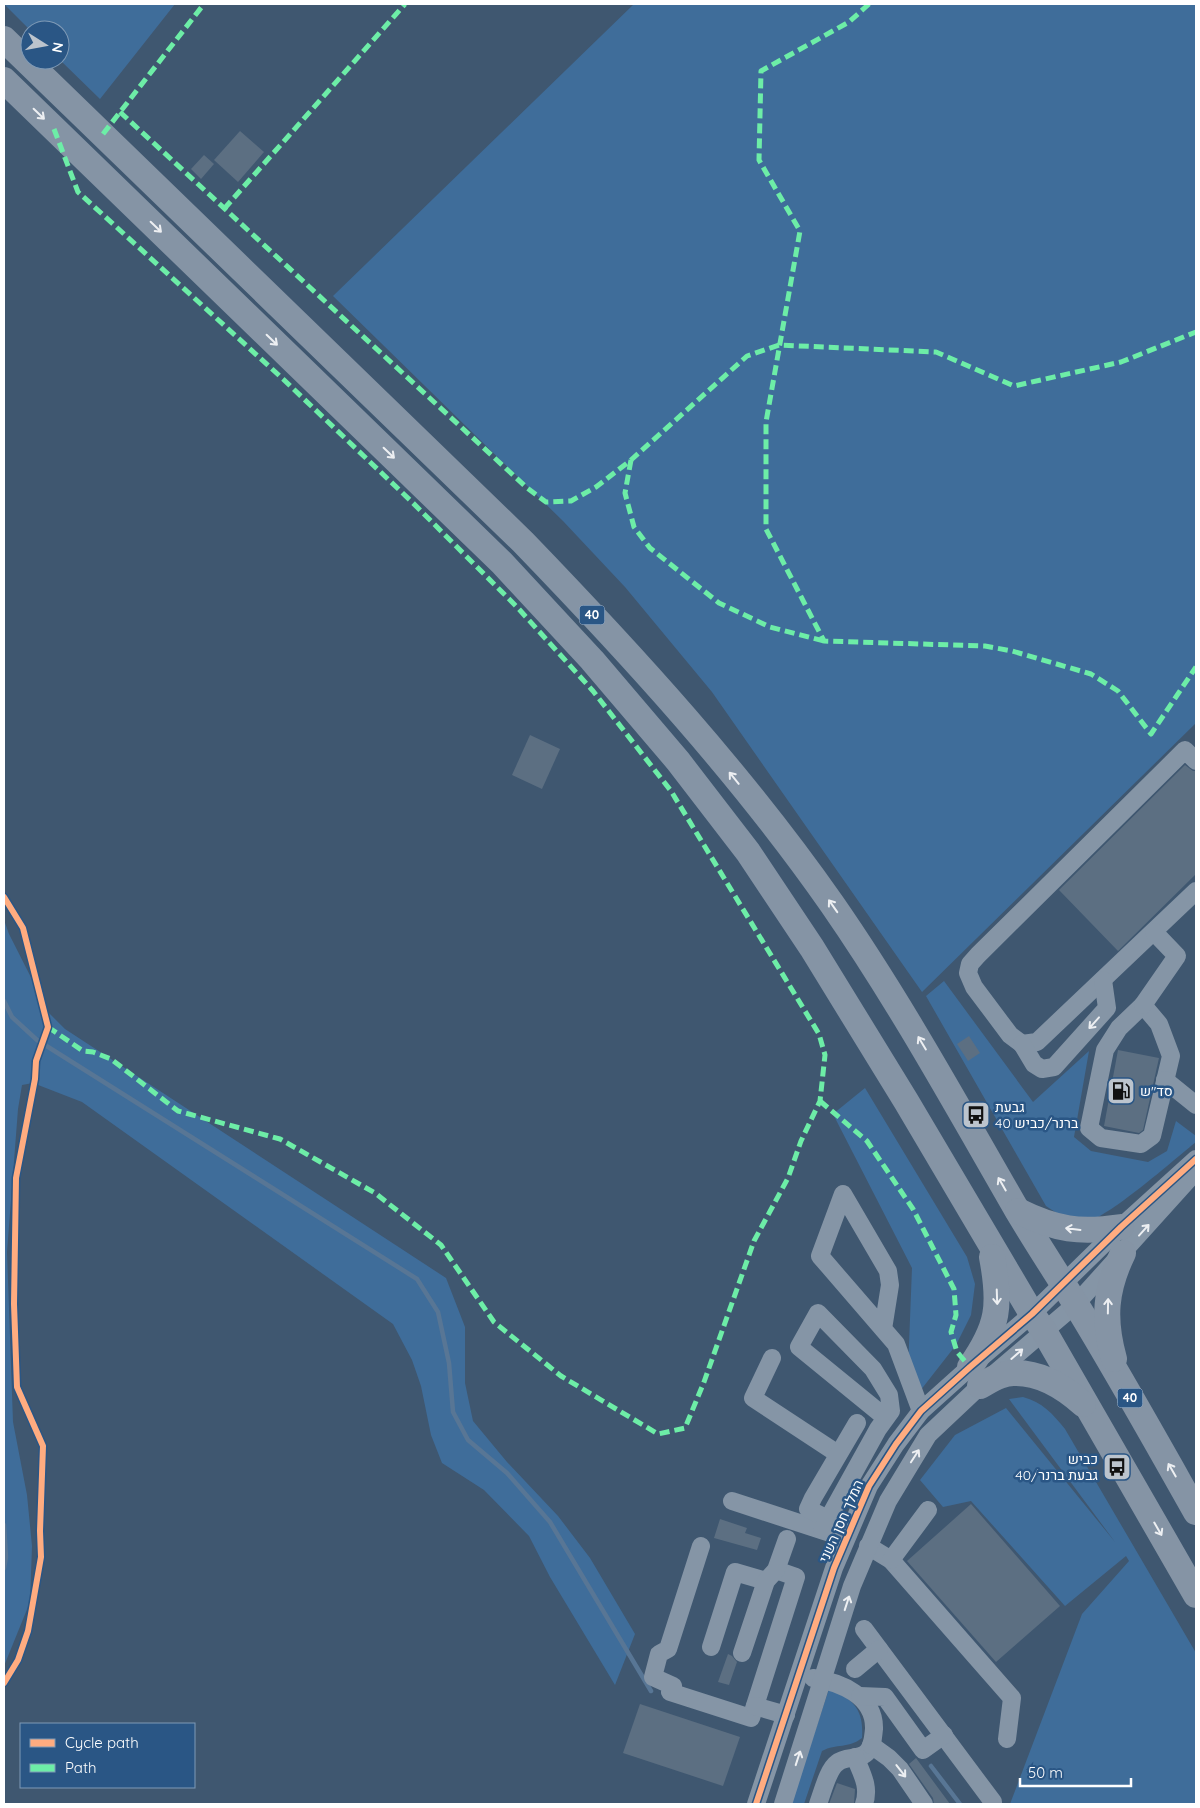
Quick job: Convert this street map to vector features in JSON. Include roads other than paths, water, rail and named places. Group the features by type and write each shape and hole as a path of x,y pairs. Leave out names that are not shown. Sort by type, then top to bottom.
{"highway":[{"name":"40","path":"4,39 516,536 612,636 696,730 769,820 830,902 928,1052 1018,1211 1196,1512"},
{"name":"40","path":"4,80 502,563 592,660 678,761 748,852 812,948 984,1232 1196,1594"},
{"path":"1018,1211 1041,1222 1070,1230 1100,1230 1122,1240 1108,1292 1108,1316 1111,1348 1124,1388"},
{"path":"984,1232 992,1260 998,1303 990,1335 982,1350 975,1376 1015,1373 1029,1374 1063,1389 1090,1411"}],"street":[{"path":"1103,980 1107,1008 1054,1067 1042,1069 1034,1064 1022,1044 1010,1035 974,987 968,974 970,964 978,955 1185,750 1196,761"},
{"path":"1022,1044 1037,1042 1196,891"},
{"path":"1143,1005 1159,1024 1171,1056 1152,1136 1141,1144 1101,1138 1089,1128 1105,1050 1120,1028 1143,1005 1177,956 1154,932"},
{"path":"1165,1080 1196,1105"},
{"path":"1069,1295 1196,1159"},
{"path":"1069,1295 1122,1240 1196,1171"},
{"path":"883,1329 890,1284 888,1271 843,1194 820,1256 883,1329 896,1344 921,1411"},
{"name":"המלך חסן השני","path":"756,1804 834,1568 869,1486 896,1444 921,1411 975,1376 1069,1295"},
{"path":"825,1525 878,1429 886,1418 891,1411 889,1396 873,1369 818,1312 799,1347 886,1418"},
{"path":"772,1358 753,1398 838,1454"},
{"name":"המלך חסן השני","path":"783,1804 852,1586 888,1501 928,1435 975,1376"},
{"path":"846,1538 825,1525 808,1509 857,1422"},
{"path":"732,1501 825,1525"},
{"path":"891,1560 928,1510"},
{"path":"742,1653 787,1539"},
{"path":"702,1546 668,1649 659,1654 653,1677 673,1686 670,1692 751,1718 796,1577 735,1572 711,1647"},
{"path":"868,1546 891,1560 1012,1698 1007,1739"},
{"path":"864,1629 994,1802"},
{"path":"855,1669 879,1649"},
{"path":"798,1676 823,1679 849,1688 860,1696 869,1707 874,1723 873,1740 868,1752 862,1757 837,1762 832,1769 818,1804"},
{"path":"860,1696 885,1697 923,1750 944,1736"},
{"path":"755,1706 786,1715"},
{"path":"871,1746 889,1758 900,1769 924,1804"},
{"path":"855,1758 866,1787 867,1794 864,1804"}],"waterway":[{"path":"4,1001 12,1017 37,1040 417,1279 438,1312 449,1363 453,1412 468,1440 507,1473 550,1522 651,1691"},
{"path":"4,1525 6,1557 4,1568"},
{"path":"931,1766 960,1804"}],"place":[{"name":"סד\"ש","path":"1121,1091"},
{"name":"גבעת ברנר/כביש 40","path":"976,1115"},
{"name":"כביש 40/גבעת ברנר","path":"1117,1467"}]}
